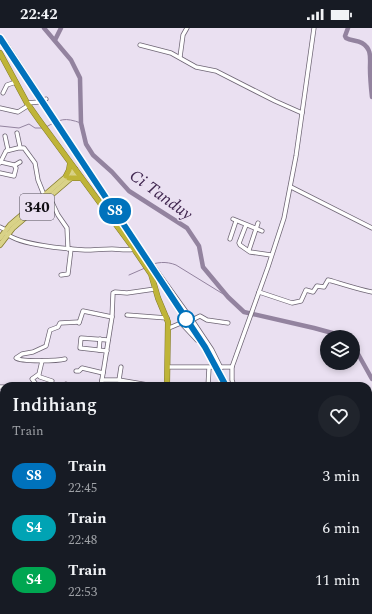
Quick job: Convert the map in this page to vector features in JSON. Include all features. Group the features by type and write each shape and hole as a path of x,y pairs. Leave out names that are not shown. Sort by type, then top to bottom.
{"highway":[{"path":"0,53 28,104 44,128 134,249 150,274 167,318 169,328 167,382"},
{"path":"70,164 68,177 82,178"}],"main road":[{"name":"340","path":"0,238 76,171"},
{"name":"340","path":"0,245 6,232"}],"street":[{"path":"180,57 183,35 187,28"},
{"path":"233,382 232,367 284,218 291,187 314,28"},
{"path":"0,108 18,112 31,102 37,102 44,99 7,45"},
{"path":"140,45 171,53 196,67 216,71 302,113"},
{"path":"4,93 7,85 16,82"},
{"path":"17,133 20,147"},
{"path":"5,136 8,150"},
{"path":"20,162 15,165 0,162 5,152 8,150 20,147 25,149 35,163 38,180 46,196 67,228 70,249 68,274 61,275"},
{"path":"0,173 14,176 16,168 15,165"},
{"path":"291,187 372,228"},
{"path":"230,239 235,220 262,231"},
{"path":"248,250 258,223"},
{"path":"246,225 239,243 241,246 253,253 271,255"},
{"path":"0,227 14,239 38,244 70,249 134,249"},
{"path":"150,274 152,272 151,269 154,267 212,350 221,368"},
{"path":"259,292 292,302 300,301 306,290 314,292 317,286 324,287 328,280 345,284 349,287 372,292"},
{"path":"131,382 102,380 112,317 112,296 114,292 127,293 155,289"},
{"path":"65,359 59,361 22,361 16,358 22,354 33,352 46,346 50,330 58,327 60,323 79,323 82,311 112,317"},
{"path":"126,315 167,318"},
{"path":"192,320 200,316 207,320 228,323"},
{"path":"139,322 140,317"},
{"path":"169,328 181,323 197,340"},
{"path":"107,351 81,348 80,346 82,337 108,340"},
{"path":"99,350 100,339"},
{"path":"36,382 39,375 42,361"},
{"path":"119,380 121,367"},
{"path":"168,367 232,367"},
{"path":"76,371 79,371 82,368 103,373"},
{"path":"208,382 209,368"},
{"path":"39,375 52,381"}],"waterway":[{"name":"Ci Tanduy","path":"44,28 71,60 80,78 81,123 86,144 93,155 112,172 129,191 187,228 199,246 203,267 228,297 244,312 321,330"},
{"path":"55,40 61,28"},
{"path":"348,28 345,36 346,38 362,43 369,51 372,97"},
{"path":"46,127 63,120 81,123"},
{"path":"0,126 19,128 29,124 35,128 43,128"},
{"path":"147,266 162,262 176,265 228,297"},
{"path":"129,275 145,268"},
{"name":"Ci Tanduy","path":"360,358 372,379"}],"railway":[{"path":"0,38 205,347 224,382"}],"train":[{"name":"S8","path":"0,38 205,347 218,368 224,382"}]}
